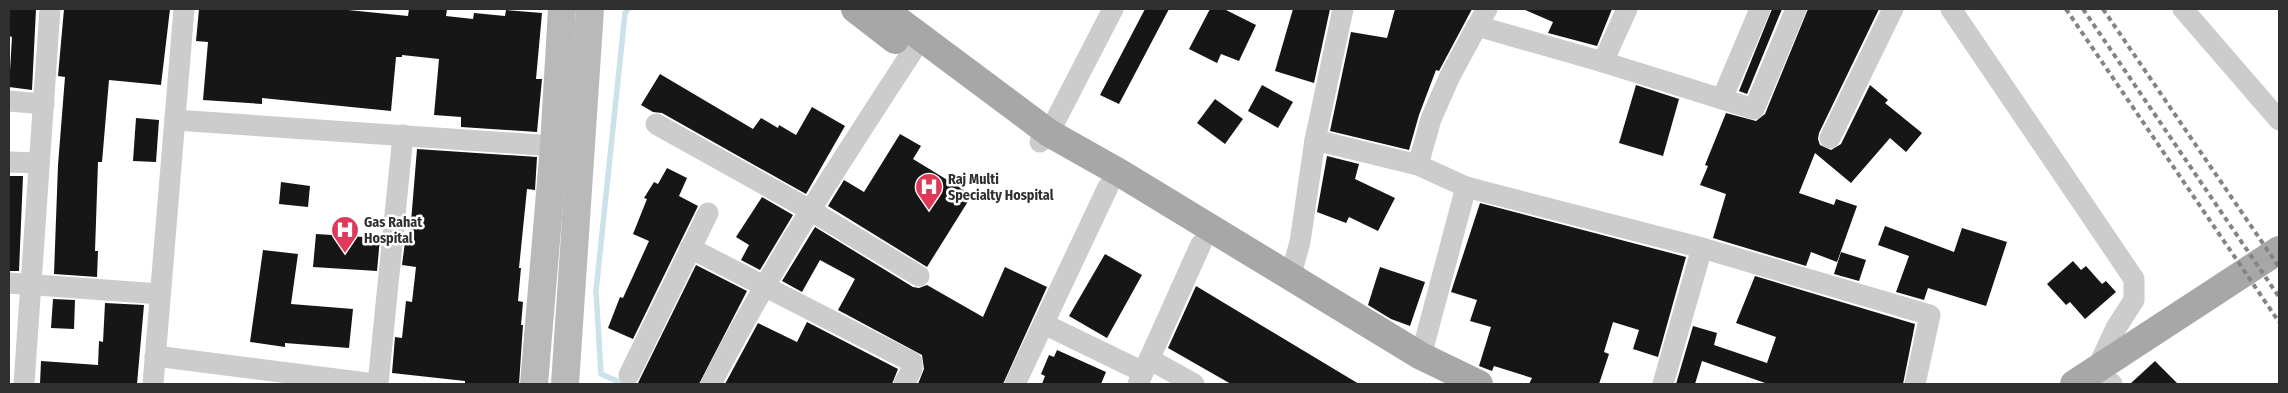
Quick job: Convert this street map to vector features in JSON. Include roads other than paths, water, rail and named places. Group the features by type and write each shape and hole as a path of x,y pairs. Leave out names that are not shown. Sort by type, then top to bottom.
{"main road":[{"path":"534,384 554,146 562,9"},
{"path":"565,384 590,9"},
{"path":"856,9 912,52 1044,138 1120,173 1421,356 1458,382"},
{"path":"883,9 1108,187 1201,244 1458,382"},
{"path":"2094,380 2179,316 2279,250"}],"street":[{"path":"24,384 50,9"},
{"path":"153,384 184,9"},
{"path":"1044,138 1113,9"},
{"path":"1290,278 1300,242 1316,140 1343,9"},
{"path":"1603,62 1627,9"},
{"path":"1722,99 1760,9"},
{"path":"1418,165 1431,119 1450,76 1482,18 1603,62 1754,109 1796,9"},
{"path":"1830,138 1893,9"},
{"path":"1951,9 2134,279 2134,300 2116,328 2094,380"},
{"path":"2183,9 2279,120"},
{"path":"711,384 746,314 810,210 912,52"},
{"path":"9,101 44,104"},
{"path":"175,120 554,146"},
{"path":"656,124 810,210 919,276"},
{"path":"155,356 282,378 377,384 403,136"},
{"path":"1316,140 1418,165 1466,187 1702,248 1930,315 1915,384"},
{"path":"9,162 39,163"},
{"path":"1015,384 1108,187"},
{"path":"1421,356 1466,187"},
{"path":"629,376 708,213"},
{"path":"1143,372 1201,244"},
{"path":"690,248 912,362 912,369 904,384"},
{"path":"1663,384 1702,248"},
{"path":"9,282 160,294"},
{"path":"1044,324 1143,372 1194,384"}],"waterway":[{"path":"624,384 601,374 596,291 625,13 628,9"}],"railway":[{"path":"2066,9 2279,322"},
{"path":"2083,9 2279,297"},
{"path":"2103,9 2279,267"}],"place":[{"name":"Raj Multi Specialty Hospital","path":"929,211"},
{"name":"Gas Rahat Hospital","path":"345,254"}]}
